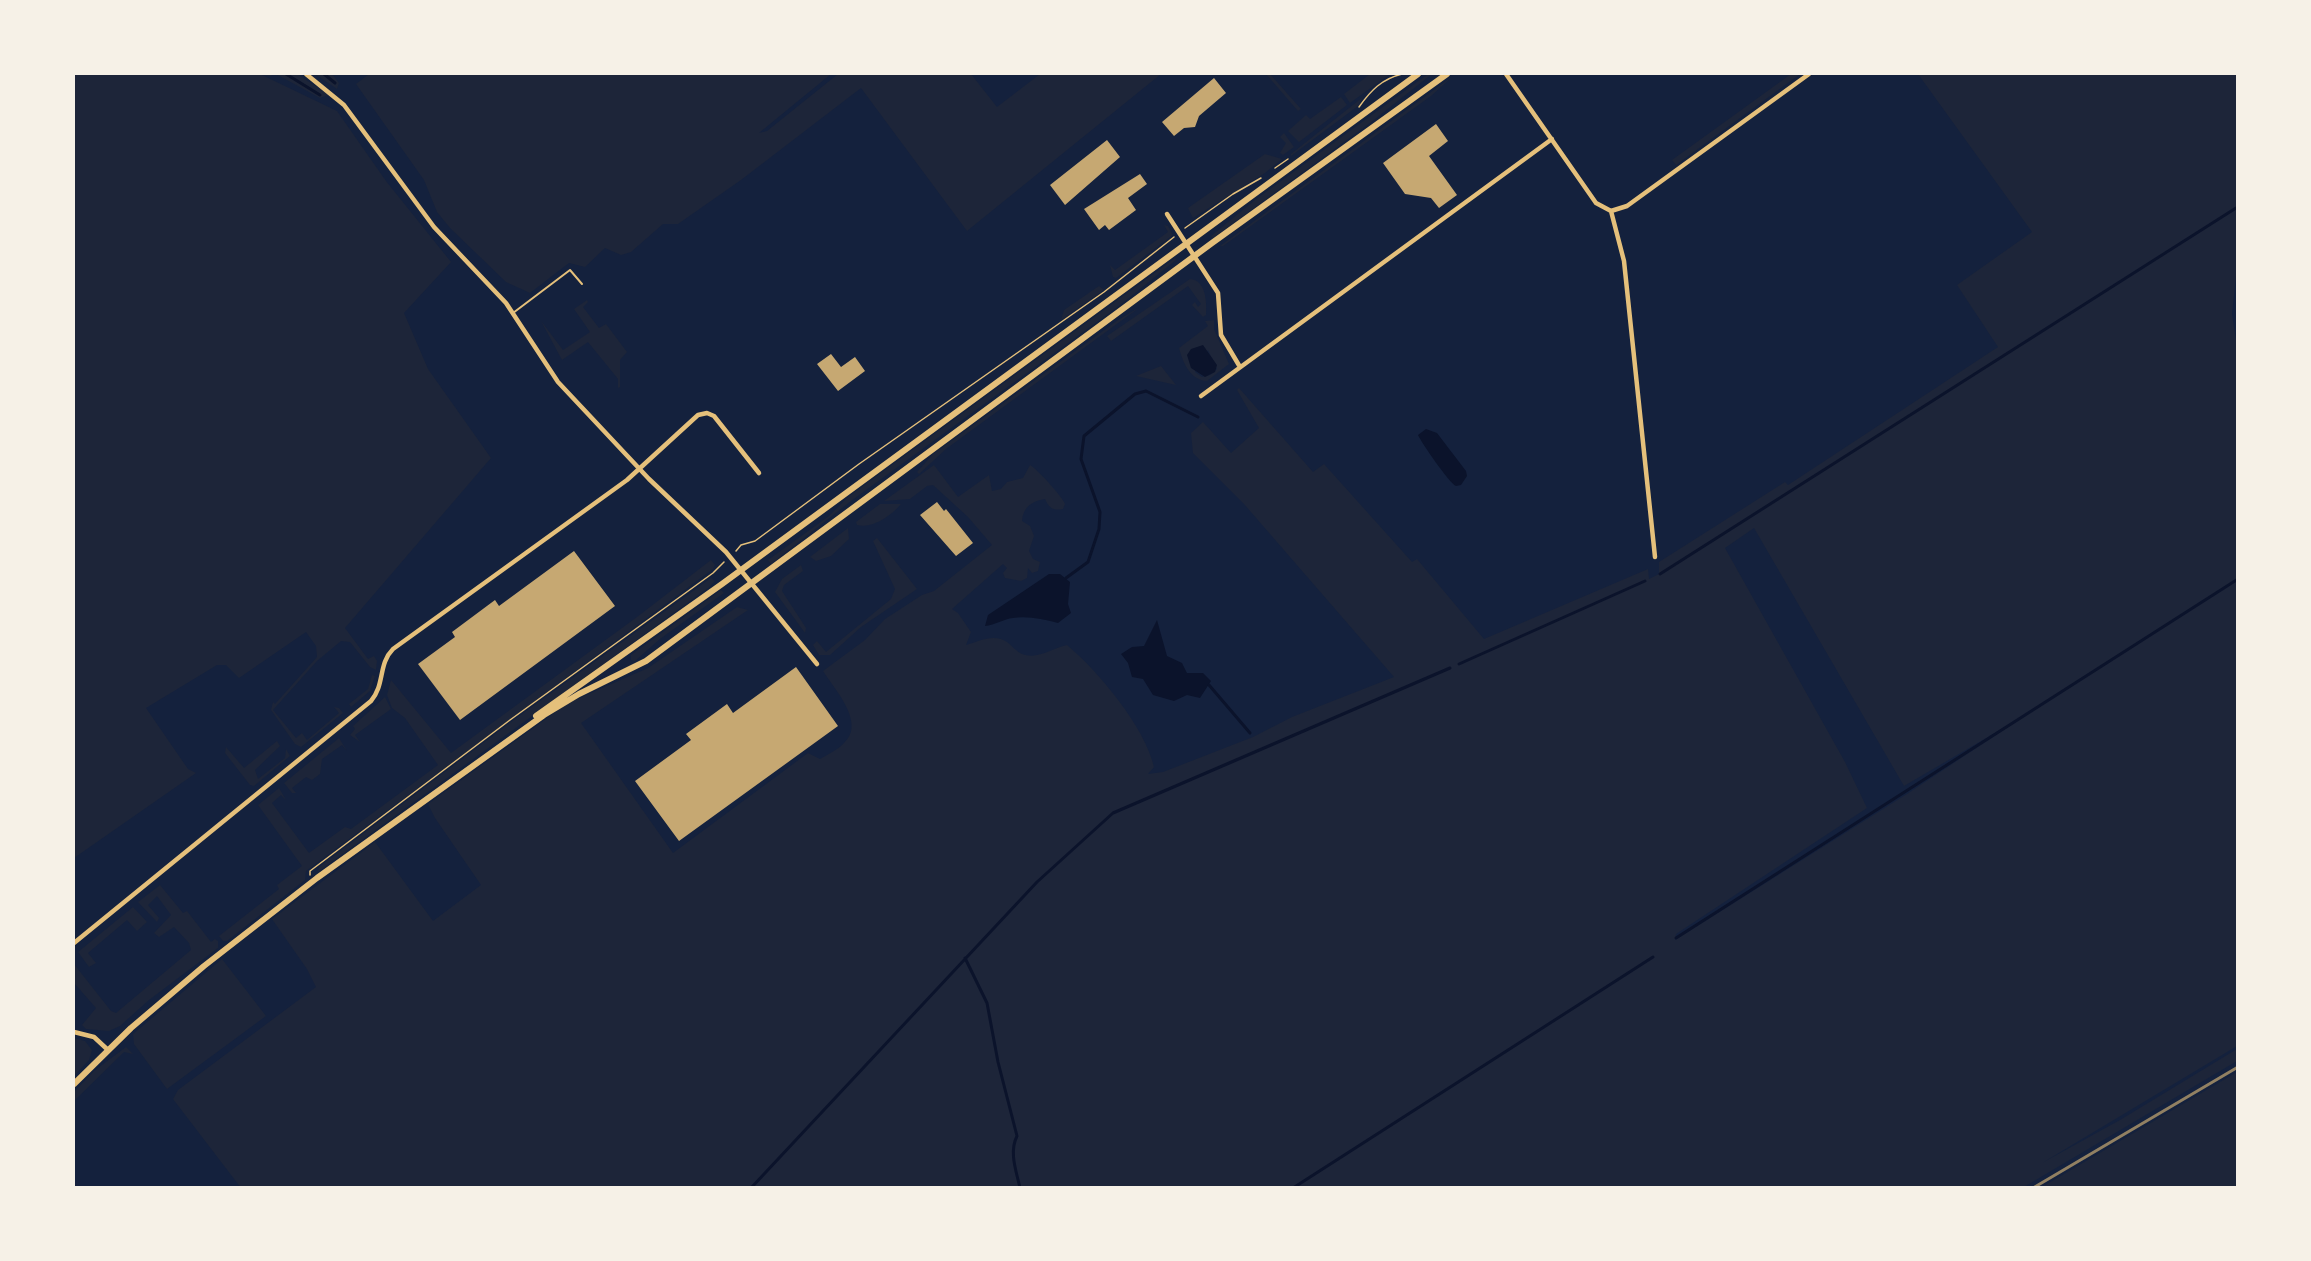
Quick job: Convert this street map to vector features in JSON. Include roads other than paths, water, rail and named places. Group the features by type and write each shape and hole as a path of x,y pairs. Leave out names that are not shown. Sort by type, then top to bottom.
{"main road":[{"path":"74,1084 131,1028 269,914 500,745 551,704 741,570 1418,74"},
{"path":"500,745 579,694 646,661 1194,255 1447,74"}],"street":[{"path":"306,74 344,105 434,226 497,292 558,382 639,468 717,543 817,664"},
{"path":"1506,74 1596,203 1611,211 1628,206 1809,74"},
{"path":"1201,396 1552,139"},
{"path":"1611,211 1624,261 1654,557"},
{"path":"1167,214 1218,293 1221,335 1240,367"},
{"path":"74,943 371,701 380,689 385,659 393,649 622,483 698,416 707,413 716,418 759,473"},
{"path":"74,1025 74,1032 94,1037 108,1050"}],"lane":[{"path":"513,313 570,270 582,284"}],"waterway":[{"path":"286,74 320,95"},
{"path":"324,74 335,83"},
{"path":"1660,574 2236,208"},
{"path":"1066,578 1088,562 1099,529 1100,512 1081,459 1084,436 1135,394 1146,391 1198,417"},
{"path":"1676,938 2238,579"},
{"path":"1459,664 1645,581"},
{"path":"751,1188 1037,882 1113,813 1450,668"},
{"path":"1209,685 1250,733"},
{"path":"1293,1188 1653,957"},
{"path":"965,958 987,1003 998,1062 1017,1136 1013,1155 1020,1188"}],"railway":[{"path":"2033,1188 2238,1067"}]}
